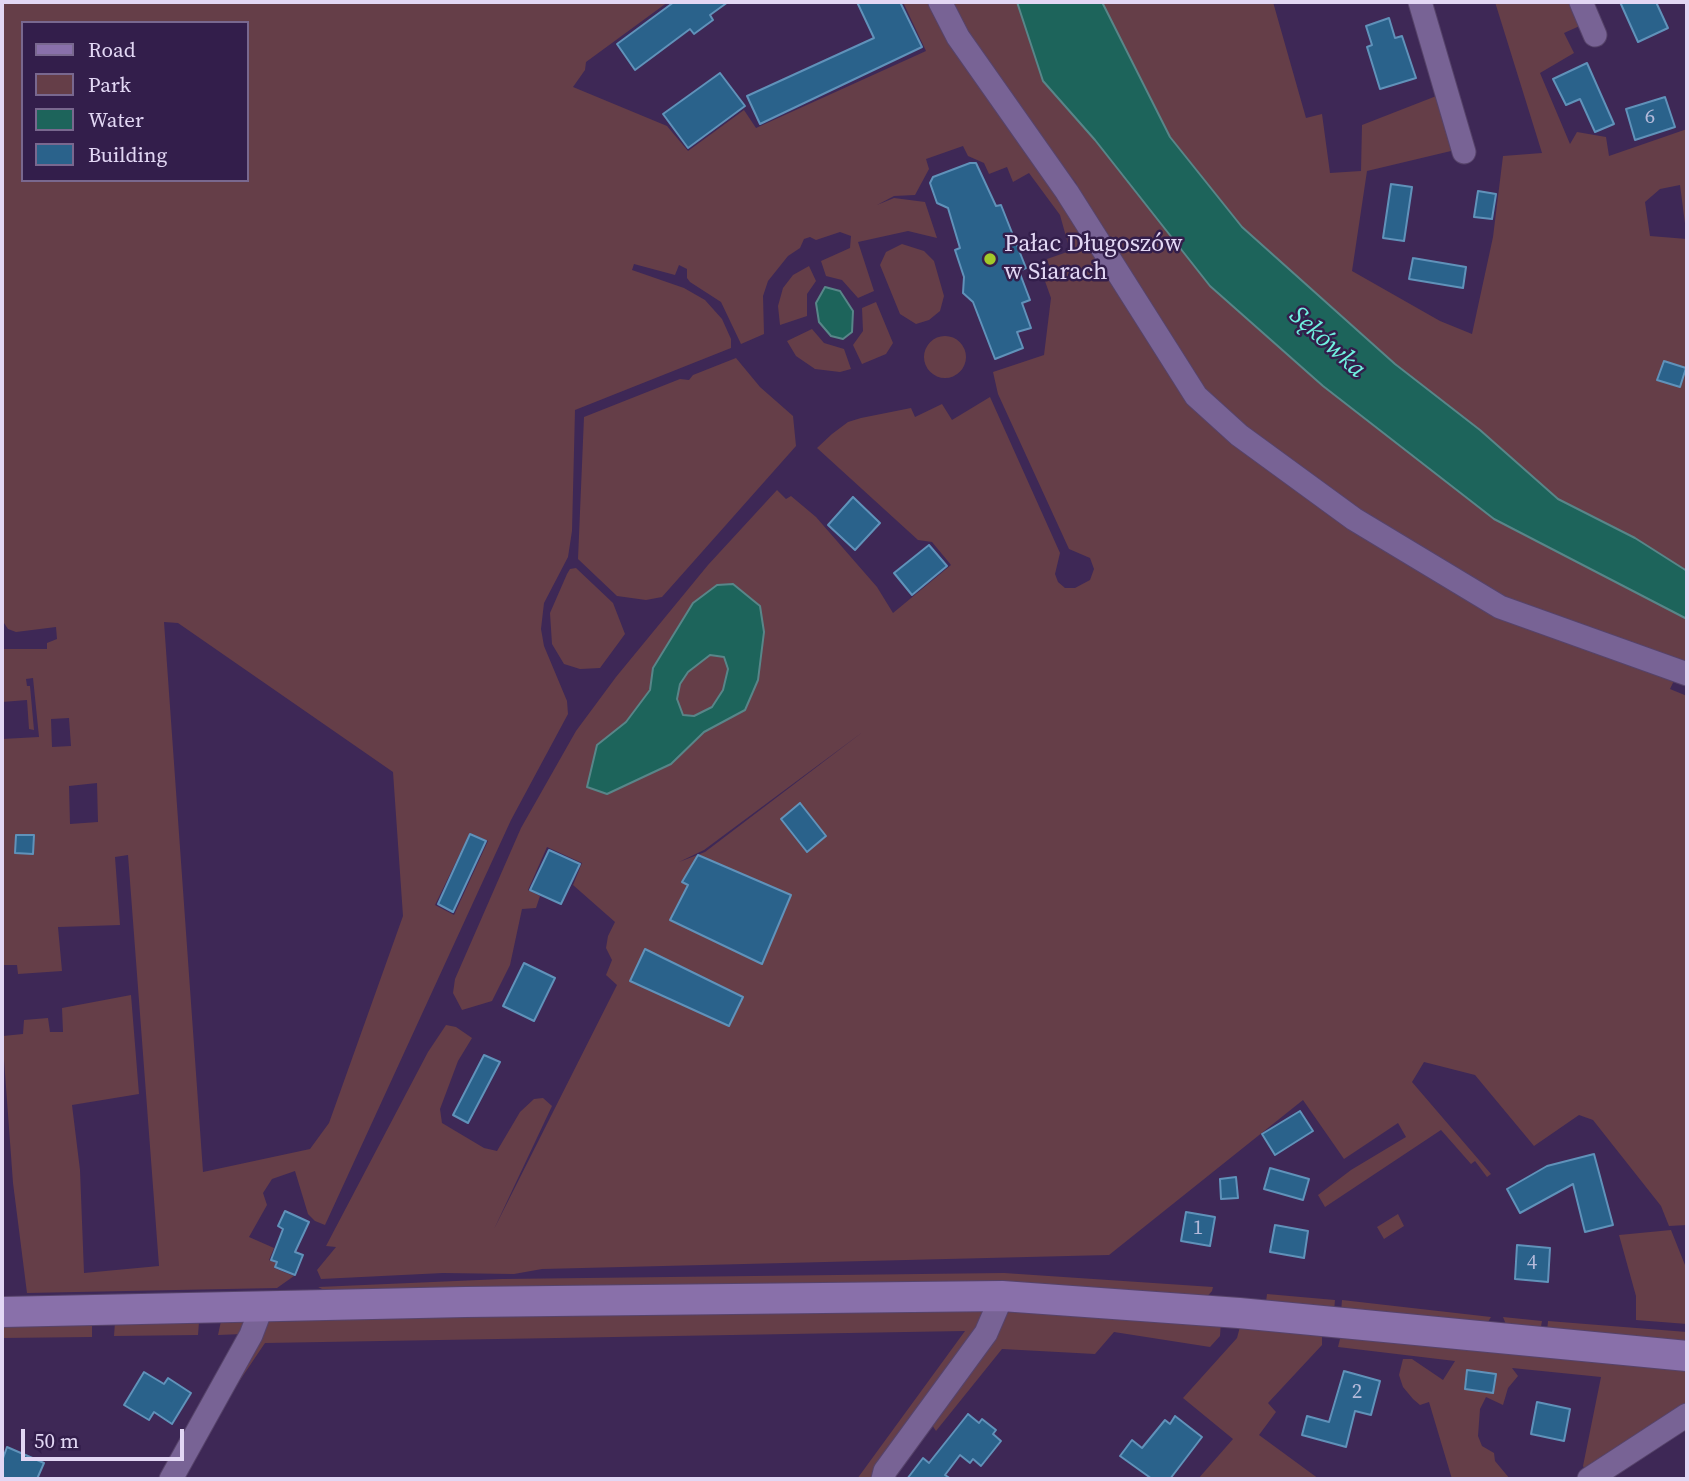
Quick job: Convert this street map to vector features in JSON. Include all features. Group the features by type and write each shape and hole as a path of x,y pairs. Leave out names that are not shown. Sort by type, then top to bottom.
{"main road":[{"path":"2,1312 1002,1296 1239,1313 1687,1356"}],"street":[{"path":"940,2 958,37 1067,192 1196,396 1239,435 1354,519 1500,607 1687,674"},
{"path":"1420,2 1464,152"},
{"path":"1581,2 1595,35"},
{"path":"883,1479 885,1471 986,1333 1002,1296"},
{"path":"171,1479 251,1335 262,1306"},
{"path":"1589,1479 1687,1415"}],"green space":[{"path":"2,2 668,2 586,62 585,70 573,87 667,126 688,151 744,110 756,128 926,51 903,2 932,2 1200,392 1089,217 1076,183 988,71 947,2 1017,2 1043,81 1095,140 1210,286 1323,386 1494,519 1687,619 1687,667 1681,666 1670,689 1687,696 1687,1225 1669,1226 1661,1206 1593,1120 1579,1115 1534,1146 1475,1075 1424,1062 1412,1082 1491,1174 1487,1177 1475,1161 1471,1164 1441,1130 1325,1207 1318,1195 1351,1170 1406,1137 1398,1123 1344,1159 1303,1100 1109,1255 542,1269 514,1274 443,1273 321,1279 317,1270 336,1247 326,1246 428,1052 446,1025 456,1027 472,1038 458,1061 440,1109 442,1123 484,1148 497,1151 520,1112 534,1099 543,1098 552,1106 494,1229 617,985 606,975 612,960 606,948 608,936 615,922 573,885 582,863 547,847 528,890 540,896 536,908 522,909 510,965 492,1001 462,1010 453,993 455,979 521,828 576,731 616,677 708,565 777,490 786,499 791,496 816,517 877,587 893,613 951,565 932,542 918,540 817,448 832,434 848,422 861,418 911,408 915,417 942,404 952,420 990,397 1060,553 1055,574 1058,582 1065,588 1075,588 1090,580 1094,569 1090,558 1069,549 998,394 993,372 1044,355 1051,298 1041,270 1050,268 1047,259 1070,251 1060,215 1029,173 1013,182 1007,167 989,174 984,163 968,156 963,146 926,159 929,169 915,195 894,196 877,205 894,198 925,202 937,238 908,231 858,242 874,291 858,298 842,280 826,276 821,261 850,248 851,236 840,232 816,240 810,237 804,239 800,248 788,256 768,281 763,296 764,334 741,344 721,302 690,282 687,269 679,265 675,275 634,264 632,270 684,288 705,300 722,319 731,339 731,348 575,410 572,531 568,557 544,603 541,629 544,646 567,701 568,714 511,820 325,1225 308,1214 295,1171 272,1179 263,1193 267,1205 249,1237 274,1248 269,1260 276,1263 274,1268 294,1276 277,1288 27,1293 13,1183 2,1032 3,1036 23,1034 24,1020 48,1018 50,1032 63,1032 62,1008 131,995 139,1094 72,1105 80,1170 84,1273 159,1266 128,855 115,857 120,925 58,927 62,971 18,974 17,965 2,965 2,739 39,737 33,678 26,679 27,686 30,686 34,730 29,729 27,700 2,702 2,649 47,649 47,643 57,639 56,627 16,632 8,629 2,620","holes":["760,606 764,632 758,679 745,710 704,732 671,764 597,745 626,722 650,690","164,622 178,623 393,772 403,916 329,1123 310,1149 203,1172","69,718 71,746 52,747 51,719","864,731 705,852 679,862 704,850","97,783 98,822 70,824 69,786","470,833 488,841 454,915 435,905"]},
{"path":"1102,2 1273,2 1306,118 1322,114 1330,173 1361,171 1362,125 1444,93 1472,146 1367,171 1352,271 1440,321 1472,334 1493,237 1503,156 1542,153 1495,2 1576,2 1584,24 1564,33 1574,53 1540,73 1570,144 1577,132 1606,137 1609,156 1687,129 1687,239 1687,571 1635,538 1558,499 1480,430 1395,364 1242,227 1170,137","holes":["1680,185 1687,239 1650,236 1645,202 1660,189"]},
{"path":"902,244 924,251 934,261 944,296 940,311 929,320 916,324 900,314 880,265 886,252"},
{"path":"809,266 816,281 807,294 807,316 780,325 778,306 783,288 793,275"},
{"path":"876,302 893,343 886,354 862,364 853,345 863,331 862,308"},
{"path":"812,329 824,343 844,349 851,369 840,372 815,369 796,356 787,341"},
{"path":"945,336 960,342 966,357 960,372 945,378 930,372 924,357 930,342"},
{"path":"736,358 760,387 793,416 796,446 662,597 646,600 617,596 578,559 584,417 680,379 689,380 693,375"},
{"path":"576,568 613,603 625,634 600,668 580,669 564,664 552,644 550,613 567,574 570,569"},
{"path":"710,655 724,657 728,669 723,690 712,707 694,716 683,715 677,699 680,684 688,672"},
{"path":"1398,1214 1404,1226 1384,1239 1377,1227"},
{"path":"1671,1230 1687,1270 1687,1324 1636,1320 1636,1296 1619,1235"},
{"path":"1004,1273 1213,1287 1205,1299 1104,1288 1004,1284 330,1293 318,1287 502,1279"},
{"path":"1267,1294 1335,1300 1334,1311 1266,1302"},
{"path":"1342,1300 1491,1317 1488,1322 1341,1312"},
{"path":"988,1307 988,1318 877,1479 857,1479 965,1331 265,1343 236,1386 265,1322 544,1314"},
{"path":"1015,1307 1221,1322 1220,1336 1210,1347 1114,1332 1095,1354 1002,1349 936,1431 928,1419 1006,1314"},
{"path":"1503,1317 1542,1321 1540,1332 1507,1327"},
{"path":"221,1321 244,1321 243,1334 218,1335"},
{"path":"1548,1321 1687,1332 1687,1343 1547,1332"},
{"path":"115,1322 199,1322 198,1335 114,1336"},
{"path":"92,1323 92,1337 2,1338 2,1325"},
{"path":"1241,1323 1322,1332 1322,1345 1268,1403 1276,1412 1259,1435 1319,1479 1198,1479 1233,1439 1183,1398 1237,1338"},
{"path":"1347,1334 1687,1368 1687,1406 1587,1475 1583,1466 1601,1377 1512,1368 1518,1376 1508,1388 1503,1405 1486,1397 1480,1409 1478,1436 1482,1446 1494,1453 1495,1461 1510,1479 1452,1479 1429,1402 1420,1405 1413,1399 1403,1387 1399,1375 1403,1359 1412,1359 1443,1380 1455,1361 1338,1347 1340,1339"}],"water":[{"name":"Sękówka","path":"1017,2 1102,2 1170,137 1242,227 1395,364 1480,430 1558,499 1635,538 1687,571 1687,619 1494,519 1323,386 1210,286 1095,140 1043,81"},
{"path":"825,287 840,291 853,311 852,332 843,339 831,336 819,322 816,303"},
{"path":"733,584 760,606 764,632 758,680 745,710 704,732 671,764 607,794 587,787 597,745 626,722 650,690 653,668 693,603 717,585","holes":["710,655 724,657 728,669 723,690 712,707 694,716 683,715 677,699 680,684 688,672"]}],"building":[{"path":"674,2 728,2 710,15 713,20 694,34 690,29 635,70 617,44"},
{"path":"857,2 900,2 922,47 760,124 747,96 874,38"},
{"path":"1620,2 1656,2 1668,28 1638,42"},
{"path":"1389,18 1395,38 1402,36 1416,78 1380,89 1367,47 1372,45 1366,26"},
{"path":"1587,63 1614,124 1595,132 1580,99 1566,105 1553,79"},
{"path":"720,73 745,106 688,148 663,114"},
{"path":"1665,97 1675,127 1635,140 1626,109"},
{"name":"Pałac Długoszów w Siarach","path":"976,163 996,206 1001,205 1026,268 1019,271 1030,300 1022,303 1031,328 1017,332 1023,348 995,359 973,302 963,293 964,277 955,250 960,248 948,208 937,203 930,183 933,177"},
{"path":"1391,184 1412,187 1404,241 1383,238"},
{"path":"1478,191 1496,194 1492,219 1474,217"},
{"path":"1413,258 1466,267 1463,288 1409,279"},
{"path":"1664,361 1686,368 1680,387 1657,380"},
{"path":"853,497 880,523 855,550 828,525"},
{"path":"929,545 947,566 912,595 894,573"},
{"path":"800,803 826,836 807,852 781,819"},
{"path":"470,834 486,841 453,912 438,904"},
{"path":"16,835 34,835 33,854 15,853"},
{"path":"549,850 580,864 561,904 530,890"},
{"path":"698,855 791,895 762,964 670,920 688,885 682,882"},
{"path":"645,949 743,997 729,1026 630,981"},
{"path":"524,963 555,978 534,1021 503,1006"},
{"path":"484,1055 500,1062 468,1123 453,1115"},
{"path":"1300,1111 1313,1131 1275,1155 1262,1134"},
{"path":"1594,1154 1613,1225 1585,1232 1573,1184 1520,1213 1507,1189 1547,1166"},
{"path":"1270,1168 1309,1179 1303,1200 1264,1189"},
{"path":"1236,1177 1238,1198 1221,1199 1220,1179"},
{"path":"285,1211 309,1222 295,1252 303,1255 295,1275 275,1267 277,1262 271,1260 283,1229 278,1226"},
{"path":"1186,1212 1215,1217 1210,1246 1181,1241"},
{"path":"1275,1225 1308,1231 1304,1258 1270,1252"},
{"path":"1517,1245 1550,1248 1548,1282 1515,1279"},
{"path":"1467,1370 1496,1374 1493,1393 1465,1389"},
{"path":"1344,1371 1380,1381 1371,1415 1355,1411 1346,1447 1302,1435 1307,1416 1329,1422"},
{"path":"144,1372 164,1384 168,1378 191,1393 172,1424 154,1412 149,1420 124,1405"},
{"path":"1537,1402 1570,1409 1564,1441 1531,1434"},
{"path":"968,1414 979,1423 982,1419 996,1430 993,1434 1001,1441 981,1466 973,1459 970,1463 960,1455 945,1475 951,1479 907,1479 923,1458 929,1463"},
{"path":"1175,1416 1202,1437 1170,1479 1152,1479 1120,1456 1132,1440 1142,1448 1165,1420 1170,1424"},
{"path":"7,1447 44,1463 37,1479 2,1479 2,1461"}],"place":[{"name":"Pałac Długoszów w Siarach","path":"990,259"}]}
